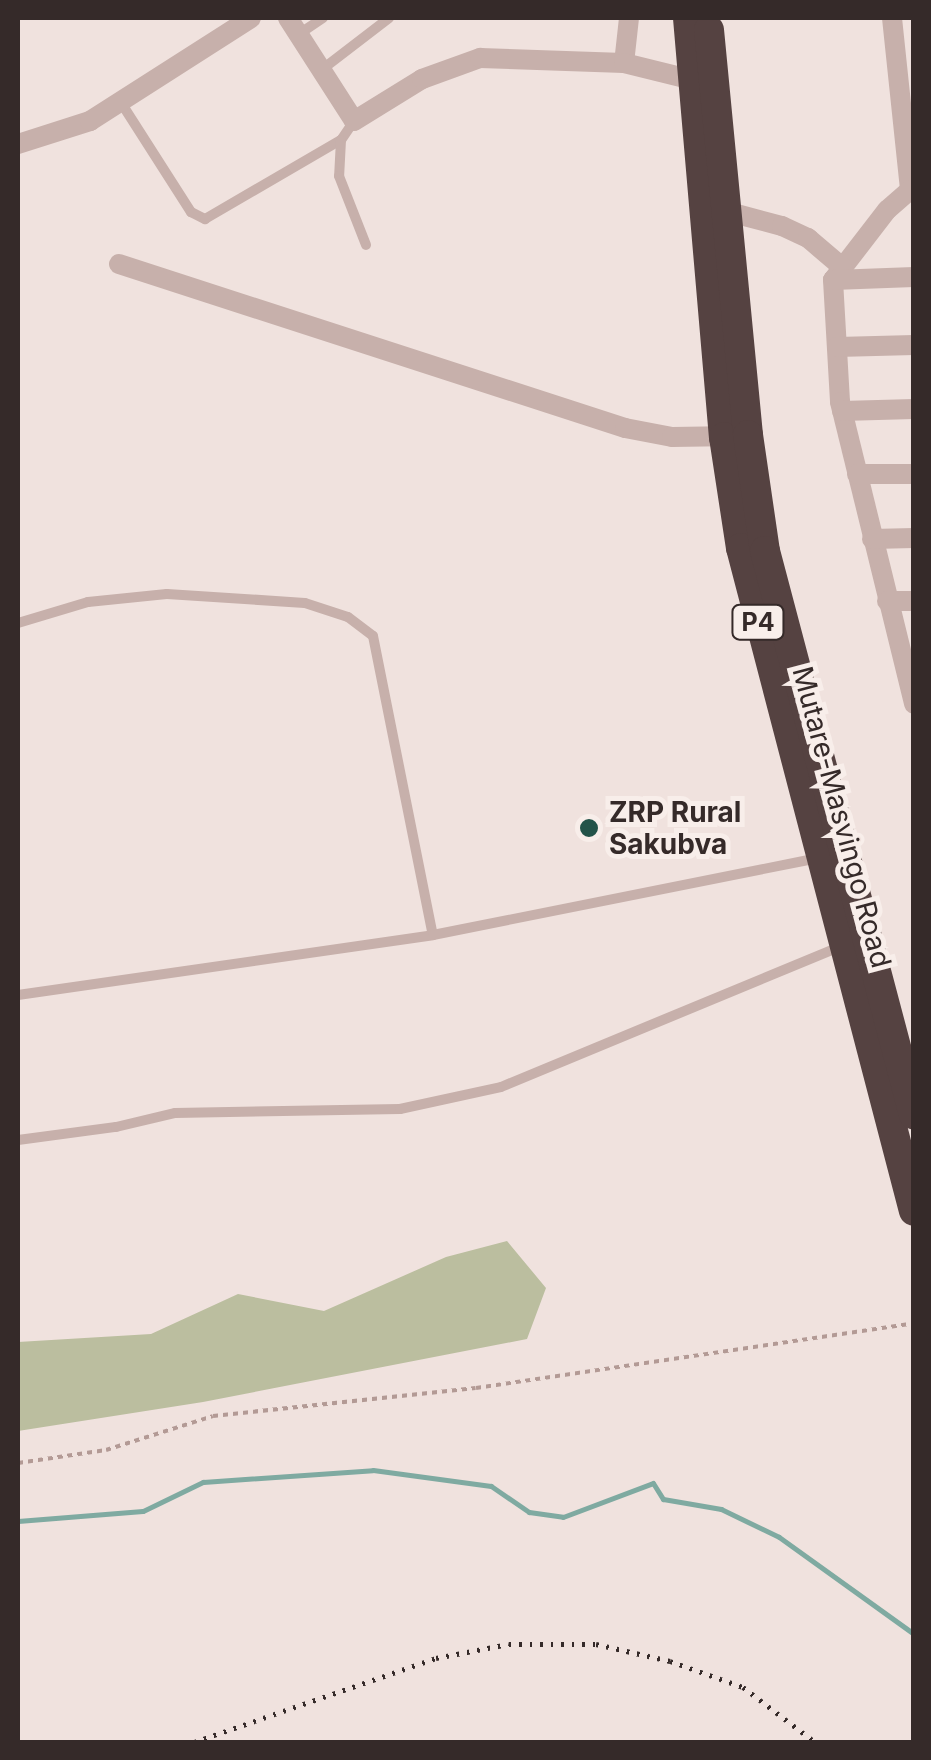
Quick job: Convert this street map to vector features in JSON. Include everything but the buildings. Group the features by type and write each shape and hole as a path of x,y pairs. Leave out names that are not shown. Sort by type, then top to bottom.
{"highway":[{"name":"Mutare-Masvingo Road","path":"688,18 756,614 914,1211"},
{"name":"Mutare-Masvingo Road","path":"707,18 729,212 736,436 914,1115"},
{"path":"884,1007 914,1036"}],"street":[{"path":"18,144 90,121 251,18"},
{"path":"624,63 630,18"},
{"path":"892,18 912,190 886,210 837,273 837,347 842,411 887,601 908,664 914,704"},
{"path":"292,27 354,122 422,79 480,58 624,63 693,80"},
{"path":"729,212 808,238 837,273 914,276"},
{"path":"119,264 625,428 672,436 736,436"},
{"path":"837,347 914,345"},
{"path":"842,411 914,409"},
{"path":"857,474 914,474"},
{"path":"872,538 914,538"},
{"path":"887,601 914,601"}],"lane":[{"path":"292,27 323,18"},
{"path":"320,71 389,18"},
{"path":"120,102 190,212 205,219 340,140 354,122"},
{"path":"340,140 339,176 366,245"},
{"path":"18,623 88,602 167,594 305,603 348,617 374,636 434,934"},
{"path":"18,994 434,934 820,858"},
{"path":"18,1140 116,1127 175,1113 400,1109 501,1087 842,945"}],"path":[{"path":"18,1463 106,1450 213,1416 476,1388 914,1323"}],"green space":[{"path":"507,1241 546,1288 527,1339 203,1402 18,1431 18,1342 151,1334 238,1294 324,1311 446,1257"}],"waterway":[{"path":"18,1521 143,1511 203,1482 373,1470 491,1486 529,1512 563,1517 653,1483 663,1499 721,1509 779,1537 914,1634"}],"railway":[{"path":"194,1742 436,1658 509,1644 596,1644 670,1661 743,1687 815,1742"}],"place":[{"name":"ZRP Rural Sakubva","path":"589,828"}]}
